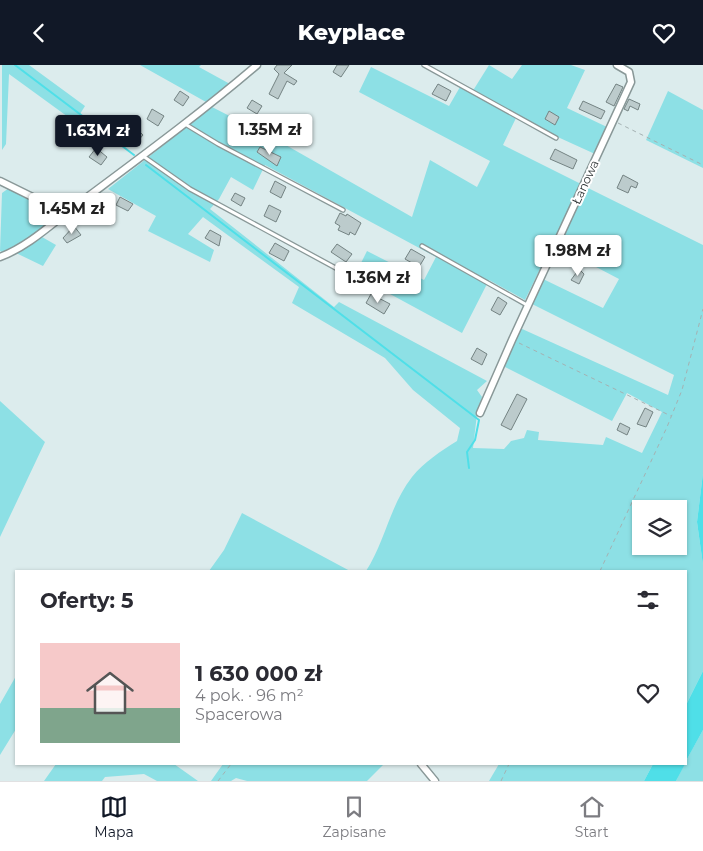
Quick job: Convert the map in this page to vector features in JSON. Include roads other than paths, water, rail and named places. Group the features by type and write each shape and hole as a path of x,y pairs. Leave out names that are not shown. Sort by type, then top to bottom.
{"street":[{"path":"0,257 25,243 185,124 257,65"},
{"name":"Łanowa","path":"480,413 631,82 629,73 617,65"},
{"path":"0,181 65,213"},
{"path":"422,765 436,781"}],"lane":[{"path":"424,65 556,138"},
{"path":"185,124 218,144 343,210"},
{"path":"142,156 190,189 367,285"},
{"path":"422,246 528,305"}],"waterway":[{"path":"15,65 134,155"},
{"path":"146,165 479,420 475,440 467,452 469,468"}]}
